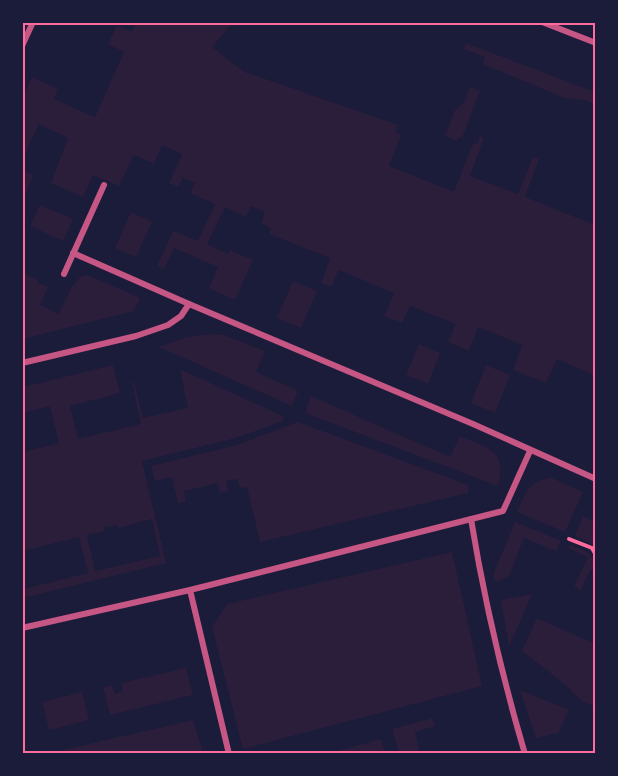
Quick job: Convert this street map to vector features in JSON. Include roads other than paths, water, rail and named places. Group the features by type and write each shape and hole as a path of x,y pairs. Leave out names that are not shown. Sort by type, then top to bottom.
{"street":[{"path":"22,46 33,22"},
{"path":"542,22 596,43"},
{"path":"64,274 104,186"},
{"path":"73,253 596,479"},
{"path":"22,363 136,336 168,325 181,316 189,304"},
{"path":"22,628 190,590 503,511 530,451"},
{"path":"471,519 479,572 507,692 525,753"},
{"path":"190,590 229,753"}]}
